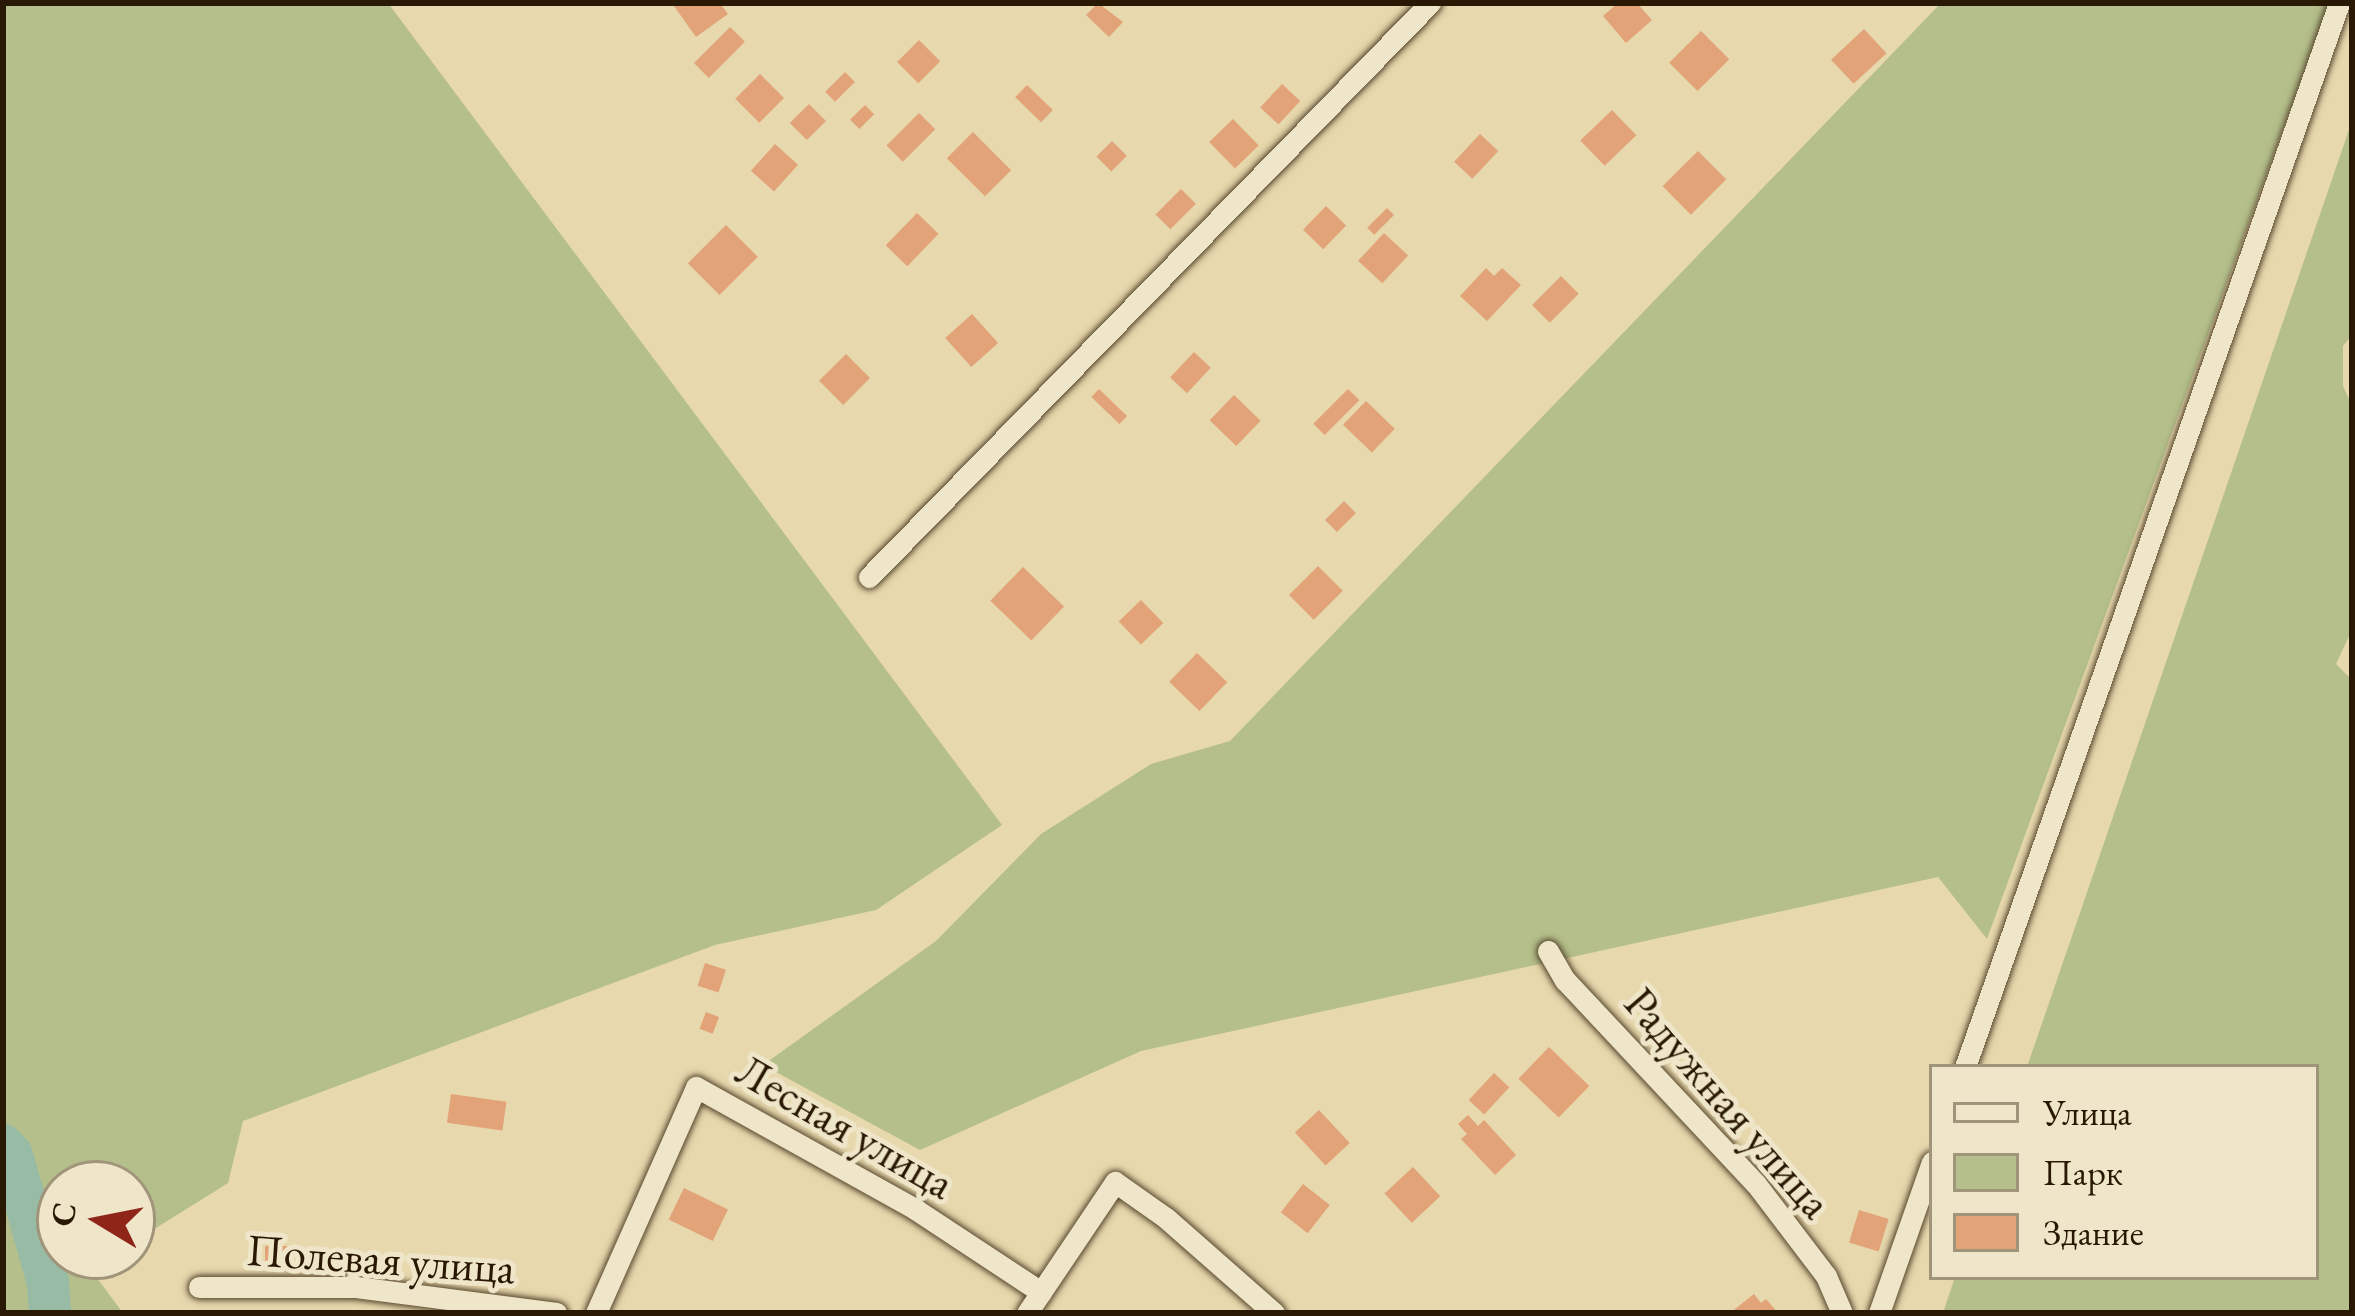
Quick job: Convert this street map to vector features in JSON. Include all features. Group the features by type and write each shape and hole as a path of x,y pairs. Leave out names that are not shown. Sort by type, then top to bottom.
{"street":[{"path":"869,577 1430,3"},
{"path":"1967,1064 2339,3"},
{"name":"Радужная улица","path":"1548,951 1565,980 1756,1184 1826,1276 1842,1313"},
{"name":"Лесная улица","path":"596,1313 696,1087 915,1209 1041,1292"},
{"path":"1879,1313 1929,1171"},
{"path":"1027,1313 1115,1182 1182,1231 1274,1313"},
{"name":"Полевая улица","path":"200,1287 356,1287 556,1313"}],"green space":[{"path":"3,3 388,3 1002,825 876,910 715,945 243,1121 228,1183 156,1228 156,1160 36,1160 36,1280 98,1280 123,1313 3,1313"},
{"path":"1941,3 2329,3 1987,939 1938,877 1141,1051 920,1150 763,1065 936,941 1041,834 1151,764 1230,741"},
{"path":"2352,121 2352,335 2343,346 2343,386 2352,406 2352,630 2336,664 2352,680 2352,1313 1943,1313 1954,1280 2319,1280 2319,1064 2028,1064"}],"building":[{"path":"720,3 728,14 696,37 674,6"},
{"path":"1098,3 1123,22 1109,37 1086,15"},
{"path":"1618,3 1637,3 1652,20 1626,43 1603,16"},
{"path":"730,27 745,42 709,78 694,63"},
{"path":"1864,29 1887,53 1854,84 1831,60"},
{"path":"1701,31 1729,59 1697,91 1669,63"},
{"path":"919,40 940,61 918,83 897,62"},
{"path":"845,72 855,82 835,102 825,92"},
{"path":"760,74 784,98 759,123 735,99"},
{"path":"1282,84 1300,101 1278,124 1260,107"},
{"path":"1027,85 1053,110 1041,122 1015,97"},
{"path":"809,104 826,121 807,140 790,123"},
{"path":"865,105 874,114 859,129 850,120"},
{"path":"1612,110 1636,135 1605,166 1580,141"},
{"path":"919,113 935,129 903,162 886,146"},
{"path":"1233,119 1259,146 1235,169 1209,142"},
{"path":"973,132 1011,170 985,196 947,158"},
{"path":"1480,134 1498,151 1472,179 1454,162"},
{"path":"1112,141 1127,156 1111,171 1096,157"},
{"path":"775,144 798,165 774,191 751,171"},
{"path":"1698,151 1726,179 1691,215 1663,186"},
{"path":"1181,189 1196,204 1170,229 1156,214"},
{"path":"1326,206 1346,225 1323,249 1303,230"},
{"path":"1387,208 1394,215 1374,235 1367,228"},
{"path":"917,213 939,234 907,266 886,245"},
{"path":"726,225 758,257 720,295 688,263"},
{"path":"1384,233 1408,256 1382,283 1358,261"},
{"path":"1486,268 1494,276 1502,268 1521,285 1487,321 1460,296"},
{"path":"1561,276 1579,294 1550,323 1532,305"},
{"path":"972,314 998,343 971,367 945,338"},
{"path":"1194,352 1211,368 1187,393 1170,378"},
{"path":"846,354 870,378 843,405 819,381"},
{"path":"1099,389 1127,416 1119,424 1091,397"},
{"path":"1348,389 1359,400 1325,435 1313,424"},
{"path":"1234,395 1261,421 1236,446 1210,420"},
{"path":"1366,401 1395,429 1372,453 1343,425"},
{"path":"1344,501 1356,513 1337,532 1325,520"},
{"path":"1318,566 1343,591 1314,620 1289,595"},
{"path":"1023,567 1064,607 1031,640 990,601"},
{"path":"1141,600 1163,623 1141,645 1119,622"},
{"path":"1197,653 1227,682 1199,711 1169,682"},
{"path":"705,963 726,970 719,993 698,986"},
{"path":"706,1012 719,1017 713,1034 700,1029"},
{"path":"1549,1047 1589,1086 1559,1118 1518,1079"},
{"path":"1494,1073 1509,1087 1484,1114 1469,1100"},
{"path":"451,1094 506,1102 502,1131 447,1123"},
{"path":"1319,1110 1350,1143 1326,1165 1295,1133"},
{"path":"1468,1115 1478,1126 1484,1120 1516,1155 1495,1175 1461,1139 1467,1134 1458,1124"},
{"path":"1413,1167 1440,1196 1412,1223 1384,1194"},
{"path":"1303,1184 1330,1205 1308,1233 1281,1212"},
{"path":"684,1188 728,1209 713,1241 669,1219"},
{"path":"1859,1210 1889,1219 1879,1252 1849,1243"},
{"path":"265,1246 287,1246 287,1263 265,1263"},
{"path":"1754,1294 1778,1313 1730,1313"}],"waterway":[{"path":"3,1145 12,1155 48,1283 50,1313"}]}
